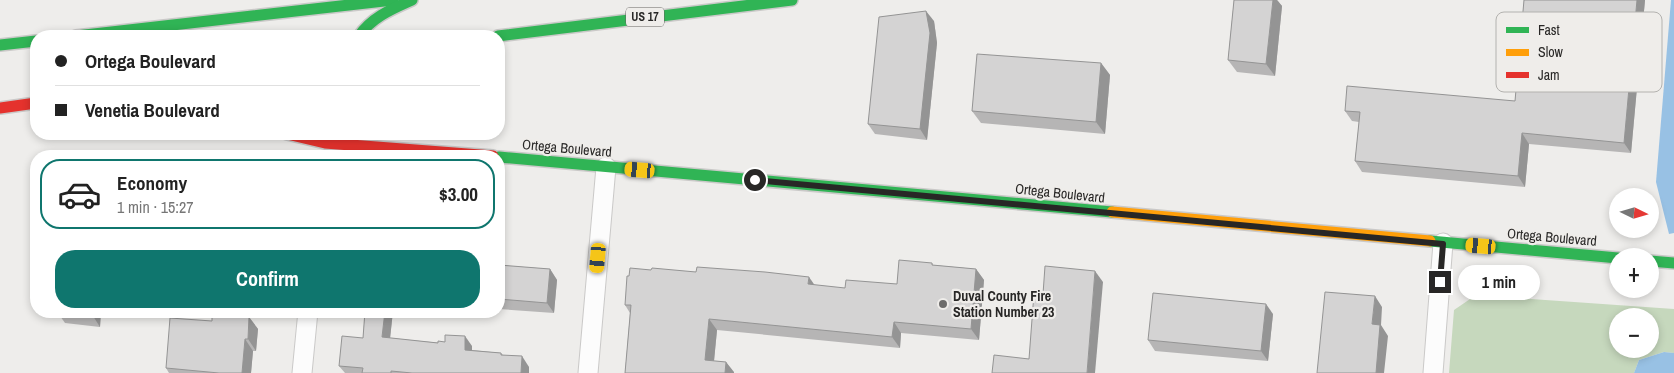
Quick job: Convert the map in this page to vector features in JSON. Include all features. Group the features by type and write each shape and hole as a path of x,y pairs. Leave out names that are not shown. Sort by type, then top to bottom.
{"main road":[{"path":"126,30 393,0"},
{"path":"363,30 376,18 412,0"},
{"name":"US 17","path":"505,35 792,0"},
{"path":"176,24 191,30"},
{"path":"0,45 30,42"},
{"path":"0,108 30,104"},
{"path":"311,140 325,144 423,150"},
{"name":"Ortega Boulevard","path":"505,158 962,198 1443,244 1609,257"},
{"path":"1659,262 1674,263"}],"street":[{"path":"588,373 606,167"},
{"path":"1433,373 1443,244"},
{"path":"302,373 307,318"}],"green space":[{"path":"1476,295 1674,309 1674,353 1659,354 1659,308 1609,308 1609,358 1645,358 1639,360 1634,373 1449,373 1454,310"}],"water":[{"path":"1671,0 1674,0 1674,233 1669,234 1656,182"},
{"path":"1674,353 1674,373 1634,373 1639,360 1659,358 1659,354"}],"building":[{"path":"1234,0 1273,0 1266,64 1228,60"},
{"path":"1524,0 1637,0 1636,12 1523,12"},
{"path":"926,11 930,33 920,129 868,124 879,17"},
{"path":"977,54 1101,63 1096,122 972,111"},
{"path":"1347,86 1515,101 1516,92 1629,92 1624,143 1522,133 1518,176 1355,161 1360,112 1345,111"},
{"path":"899,260 976,269 971,329 894,322 892,337 709,319 705,360 726,362 725,373 625,373 631,305 625,305 627,276 629,276 630,268 696,272 697,267 765,272 809,277 808,284 845,288 846,280 897,284"},
{"path":"505,265 550,269 547,303 505,300"},
{"path":"1045,266 1095,271 1087,373 992,373 994,355 1029,359 1034,293 1043,294"},
{"path":"1325,292 1375,296 1372,324 1380,325 1376,373 1317,373"},
{"path":"1153,293 1266,304 1261,351 1148,340"},
{"path":"170,318 212,321 212,318 249,318 248,339 245,339 242,373 219,373 166,368"},
{"path":"364,318 384,318 382,337 438,343 438,341 445,342 445,335 465,336 465,350 522,356 521,373 412,373 391,371 391,373 362,373 363,368 339,366 342,336 363,338"}],"traffic: fast":[{"path":"129,30 393,0"},
{"path":"363,30 390,10 412,0"},
{"path":"505,35 792,0"},
{"path":"0,45 30,42"},
{"path":"505,158 1112,212"},
{"path":"1430,241 1609,257"},
{"path":"1659,262 1674,263"}],"traffic: slow":[{"path":"1112,212 1430,241"}],"traffic: jam":[{"path":"0,108 30,104"},
{"path":"312,140 325,143 415,150"}],"place":[{"name":"Duval County Fire Station Number 23","path":"943,304"}],"route":[{"path":"755,180 1443,244 1440,282"}]}
